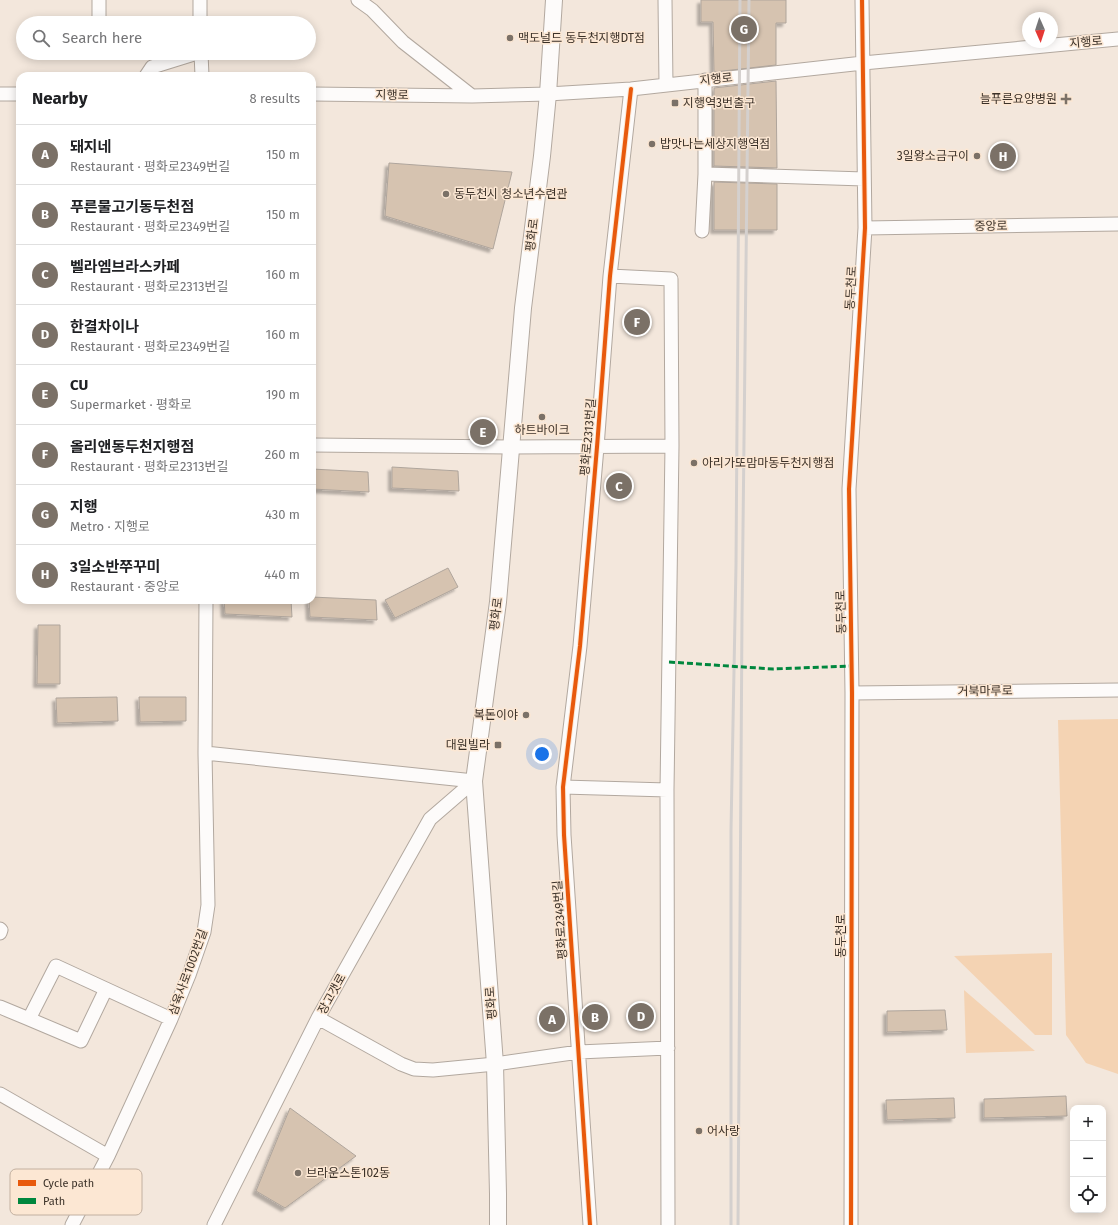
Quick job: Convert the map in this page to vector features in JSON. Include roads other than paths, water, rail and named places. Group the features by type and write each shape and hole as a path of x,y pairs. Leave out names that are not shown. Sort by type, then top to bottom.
{"main road":[{"name":"평화로","path":"498,1225 495,1064 474,781 498,602 523,308 542,156 548,94 554,0"}],"street":[{"path":"99,0 99,16"},
{"path":"200,0 200,16"},
{"path":"358,0 372,10 404,42 472,96"},
{"path":"666,0 666,85"},
{"name":"동두천로","path":"851,1225 852,693 849,489 864,228 862,0"},
{"name":"지행로","path":"316,94 472,96 548,94 666,85 1118,39"},
{"path":"149,72 152,67 174,60"},
{"path":"201,60 202,72"},
{"path":"702,231 705,174 705,80"},
{"name":"평화로2313번길","path":"563,787 580,646 610,276 631,88"},
{"path":"0,94 16,94"},
{"path":"705,174 864,179"},
{"name":"중앙로","path":"864,228 1118,224"},
{"path":"610,276 671,279 672,446 668,790 668,1225"},
{"path":"316,444 511,447"},
{"name":"평화로2313번길","path":"511,447 672,446"},
{"name":"삼육사로1002번길","path":"101,1169 171,1019 189,975 204,932 208,905 205,753 206,604"},
{"name":"거북마루로","path":"852,693 1118,690"},
{"path":"205,753 474,781"},
{"name":"장고갯로","path":"214,1225 318,1018 430,819 474,781"},
{"path":"563,787 668,790"},
{"name":"평화로2349번길","path":"563,787 564,835 590,1225"},
{"path":"29,1019 56,966 171,1019"},
{"path":"0,1007 81,1041 106,989"},
{"path":"318,1018 401,1064 414,1069 433,1070 495,1064 579,1052 668,1048"},
{"path":"0,1094 108,1156"},
{"name":"삼육사로1002번길","path":"72,1225 77,1215"}],"railway":[{"path":"731,1225 731,830 736,565 740,0"},
{"path":"738,1225 742,617 749,0"}],"place":[{"name":"지행","path":"744,29"},
{"name":"맥도널드 동두천지행DT점","path":"510,38"},
{"name":"늘푸른요양병원","path":"1066,99"},
{"name":"지행역3번출구","path":"675,103"},
{"name":"밥맛나는세상지행역점","path":"652,144"},
{"name":"3일왕소금구이","path":"977,156"},
{"name":"3일소반쭈꾸미","path":"1003,156"},
{"name":"동두천시 청소년수련관","path":"446,194"},
{"name":"올리앤동두천지행점","path":"637,322"},
{"name":"하트바이크","path":"542,417"},
{"name":"CU","path":"483,432"},
{"name":"아리가또맘마동두천지행점","path":"694,463"},
{"name":"벨라엠브라스카페","path":"619,486"},
{"name":"복돈이야","path":"526,715"},
{"name":"대원빌라","path":"498,745"},
{"name":"한결차이나","path":"641,1016"},
{"name":"푸른물고기동두천점","path":"595,1017"},
{"name":"돼지네","path":"552,1019"},
{"name":"어사랑","path":"699,1131"},
{"name":"브라운스톤102동","path":"298,1173"}]}
